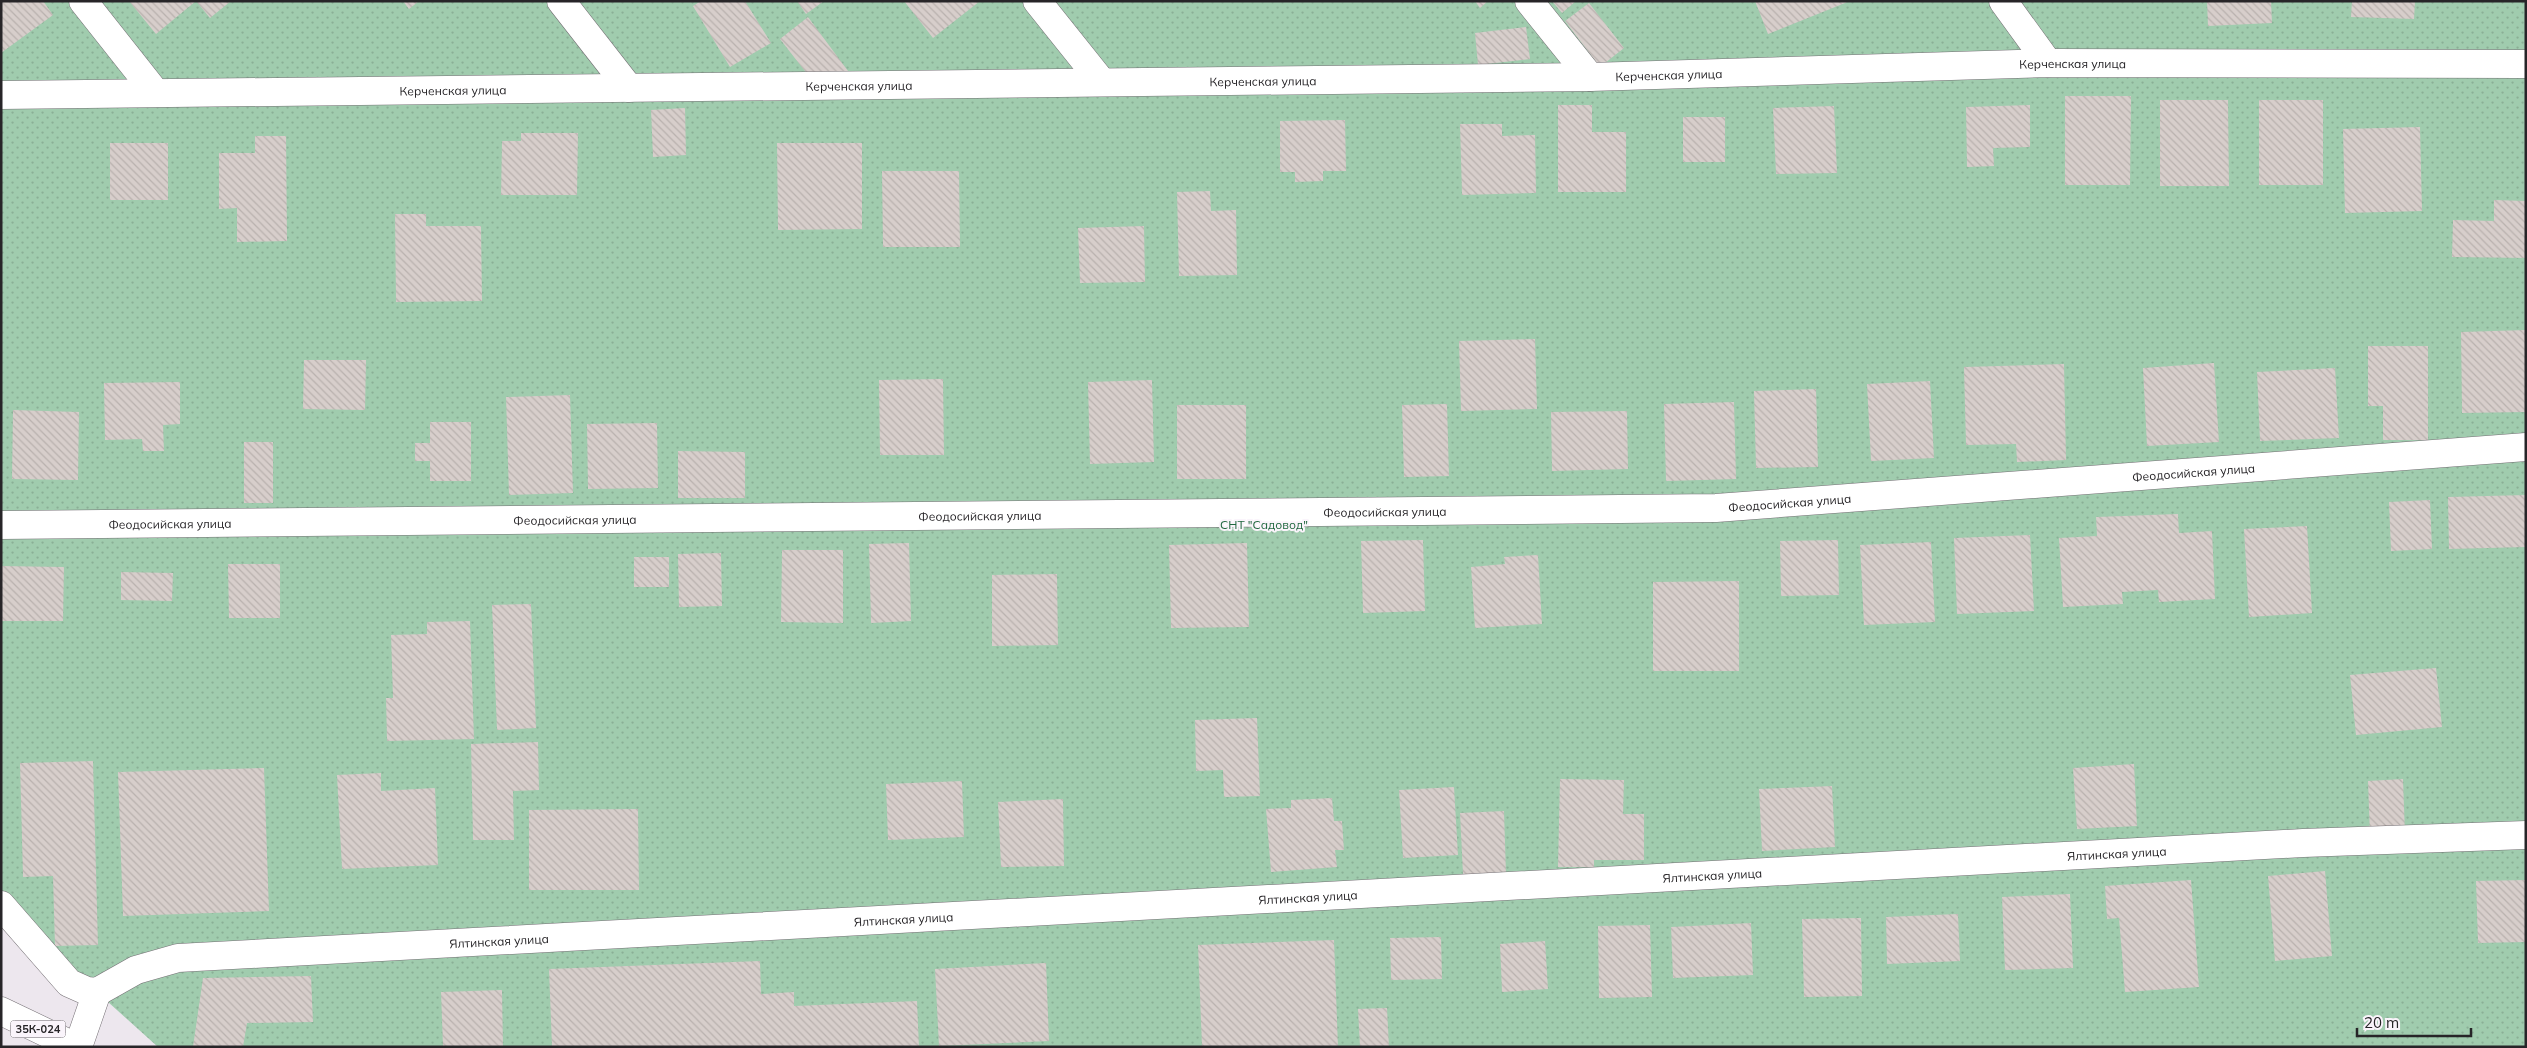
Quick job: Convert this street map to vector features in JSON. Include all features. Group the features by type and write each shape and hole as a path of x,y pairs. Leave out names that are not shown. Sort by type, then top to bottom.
{"street":[{"path":"83,1 155,92"},
{"path":"561,1 629,88"},
{"path":"1037,1 1101,81"},
{"path":"1529,1 1590,77"},
{"path":"2003,1 2048,63"},
{"name":"Керченская улица","path":"1,95 1101,81 1590,77 2048,63 2526,64"},
{"name":"Феодосийская улица","path":"1,525 1716,508 2526,446"},
{"name":"Ялтинская улица","path":"98,992 136,970 178,958 2283,844 2526,835"},
{"path":"1,905 69,983 87,991 98,992 77,1047"},
{"name":"35К-024","path":"1,1011 77,1047"}],"green space":[{"name":"СНТ \"Садовод\"","path":"1,1 2526,1 2526,1047 158,1047 67,965 1,891"}],"building":[{"path":"1,1 43,1 53,15 1,53"},
{"path":"129,1 196,1 156,34"},
{"path":"196,1 231,1 210,18"},
{"path":"403,1 419,1 409,9"},
{"path":"701,1 745,1 771,43 730,67 693,6"},
{"path":"797,1 824,1 806,14"},
{"path":"904,1 980,1 933,38"},
{"path":"1475,1 1488,1 1480,8"},
{"path":"1552,1 1576,1 1562,13"},
{"path":"1755,1 1850,1 1768,34"},
{"path":"2207,1 2271,1 2272,23 2208,26"},
{"path":"2352,1 2415,1 2414,19 2351,17"},
{"path":"1589,3 1624,48 1600,67 1565,21"},
{"path":"808,17 851,75 808,75 780,39"},
{"path":"1526,27 1530,59 1478,65 1475,33"},
{"path":"2065,96 2131,96 2130,185 2065,185"},
{"path":"2160,100 2228,100 2229,186 2160,186"},
{"path":"2259,100 2323,100 2323,185 2259,185"},
{"path":"1558,105 1592,105 1592,132 1626,132 1626,192 1558,192"},
{"path":"2030,105 2030,147 1993,148 1994,166 1967,167 1966,107"},
{"path":"1834,106 1837,173 1776,174 1773,108"},
{"path":"685,108 686,155 653,157 651,110"},
{"path":"1683,117 1725,117 1725,162 1683,162"},
{"path":"1345,120 1346,171 1323,171 1323,181 1295,182 1295,172 1280,172 1280,121"},
{"path":"1460,124 1502,124 1502,136 1535,135 1536,193 1462,195"},
{"path":"2420,127 2422,211 2345,213 2343,129"},
{"path":"521,133 578,133 577,195 501,195 502,141 521,141"},
{"path":"255,136 286,136 287,241 237,242 237,208 219,209 219,153 255,153"},
{"path":"110,143 168,143 168,200 110,200"},
{"path":"777,143 862,143 862,229 778,230"},
{"path":"882,171 959,171 960,247 883,247"},
{"path":"1210,191 1211,211 1236,210 1237,275 1179,276 1177,192"},
{"path":"2494,200 2526,201 2526,258 2452,257 2453,220 2494,221"},
{"path":"395,214 426,214 426,226 481,226 482,301 396,302"},
{"path":"1144,226 1145,282 1080,283 1078,228"},
{"path":"2526,330 2526,412 2462,413 2461,332"},
{"path":"1535,339 1537,409 1461,411 1459,341"},
{"path":"2368,346 2428,346 2428,440 2383,440 2383,406 2368,406"},
{"path":"304,360 366,360 365,410 303,409"},
{"path":"2214,363 2219,442 2147,446 2143,368"},
{"path":"2064,364 2066,460 2017,462 2016,444 1966,445 1964,367"},
{"path":"2335,368 2339,438 2260,441 2257,372"},
{"path":"943,379 944,455 880,455 879,380"},
{"path":"1152,380 1154,462 1090,464 1088,382"},
{"path":"1930,381 1934,458 1871,461 1867,384"},
{"path":"180,382 180,424 163,425 164,451 143,451 142,439 105,440 104,383"},
{"path":"1816,389 1818,467 1756,468 1754,391"},
{"path":"570,395 573,493 509,495 506,397"},
{"path":"1734,402 1736,479 1666,481 1664,404"},
{"path":"1447,404 1449,476 1404,477 1402,405"},
{"path":"1177,405 1246,405 1246,479 1177,479"},
{"path":"13,410 79,412 78,480 12,479"},
{"path":"1627,411 1628,469 1552,471 1551,412"},
{"path":"430,422 471,422 471,481 430,481 430,461 415,461 415,443 430,443"},
{"path":"657,423 658,488 588,489 587,424"},
{"path":"244,442 273,442 273,503 244,503"},
{"path":"678,451 745,452 745,498 678,498"},
{"path":"2526,495 2526,547 2449,549 2448,497"},
{"path":"2430,500 2432,549 2391,551 2389,502"},
{"path":"2178,514 2179,533 2212,531 2215,599 2159,602 2158,590 2122,592 2123,604 2063,607 2059,538 2097,536 2096,517"},
{"path":"2307,526 2312,613 2249,617 2244,529"},
{"path":"2030,535 2034,611 1957,614 1954,538"},
{"path":"1423,540 1425,611 1363,613 1361,541"},
{"path":"1838,540 1839,595 1781,596 1780,541"},
{"path":"1931,542 1935,622 1864,625 1860,545"},
{"path":"909,543 911,621 871,623 869,544"},
{"path":"1247,543 1249,627 1171,628 1169,545"},
{"path":"782,550 843,550 843,623 781,622"},
{"path":"721,553 722,606 679,607 678,554"},
{"path":"1538,555 1542,624 1475,628 1471,567 1505,564 1504,557"},
{"path":"634,557 669,557 669,587 634,587"},
{"path":"228,564 280,564 280,618 229,618"},
{"path":"1,566 64,567 63,621 1,621"},
{"path":"121,572 173,573 172,601 121,600"},
{"path":"1057,574 1058,645 992,646 992,575"},
{"path":"1739,581 1739,671 1653,671 1653,582"},
{"path":"531,604 536,728 497,730 492,605"},
{"path":"470,621 474,739 387,741 386,698 393,698 391,635 427,634 427,622"},
{"path":"2436,668 2442,727 2356,735 2350,675"},
{"path":"1257,718 1260,796 1224,797 1223,770 1196,771 1195,720"},
{"path":"538,742 539,790 513,791 514,840 473,840 471,744"},
{"path":"93,761 98,945 55,946 53,876 23,877 20,763"},
{"path":"2134,764 2137,826 2077,829 2073,768"},
{"path":"264,768 269,911 123,916 118,772"},
{"path":"381,773 381,791 435,788 438,865 342,869 337,775"},
{"path":"1560,779 1624,780 1623,814 1644,814 1644,860 1594,860 1594,867 1558,867"},
{"path":"2403,779 2405,834 2370,836 2368,781"},
{"path":"962,781 964,837 888,840 886,784"},
{"path":"1832,786 1835,847 1762,851 1759,789"},
{"path":"1454,787 1458,855 1403,858 1399,790"},
{"path":"1332,798 1334,821 1342,821 1344,850 1335,850 1337,867 1271,872 1266,809 1291,808 1291,800"},
{"path":"1063,799 1064,866 1001,867 998,802"},
{"path":"638,809 639,890 529,890 529,810"},
{"path":"1504,811 1506,874 1463,875 1460,813"},
{"path":"2325,871 2332,956 2275,961 2268,876"},
{"path":"2191,880 2199,987 2125,992 2119,918 2107,919 2105,886"},
{"path":"2526,880 2526,942 2478,943 2476,881"},
{"path":"2070,894 2073,968 2005,970 2002,897"},
{"path":"1958,914 1960,961 1887,964 1886,917"},
{"path":"1861,918 1862,996 1804,997 1802,919"},
{"path":"1751,923 1753,975 1673,978 1671,927"},
{"path":"1650,925 1652,997 1599,998 1598,926"},
{"path":"1441,937 1442,979 1391,980 1390,938"},
{"path":"1334,940 1338,1047 1202,1047 1198,945"},
{"path":"1545,941 1548,989 1502,992 1500,944"},
{"path":"760,961 761,994 794,992 794,1006 917,1001 919,1047 552,1047 549,969"},
{"path":"1046,963 1049,1041 939,1046 935,969"},
{"path":"311,976 313,1022 247,1023 243,1047 193,1047 203,978"},
{"path":"502,990 503,1047 443,1047 441,992"},
{"path":"1387,1008 1389,1047 1360,1047 1358,1009"}]}
